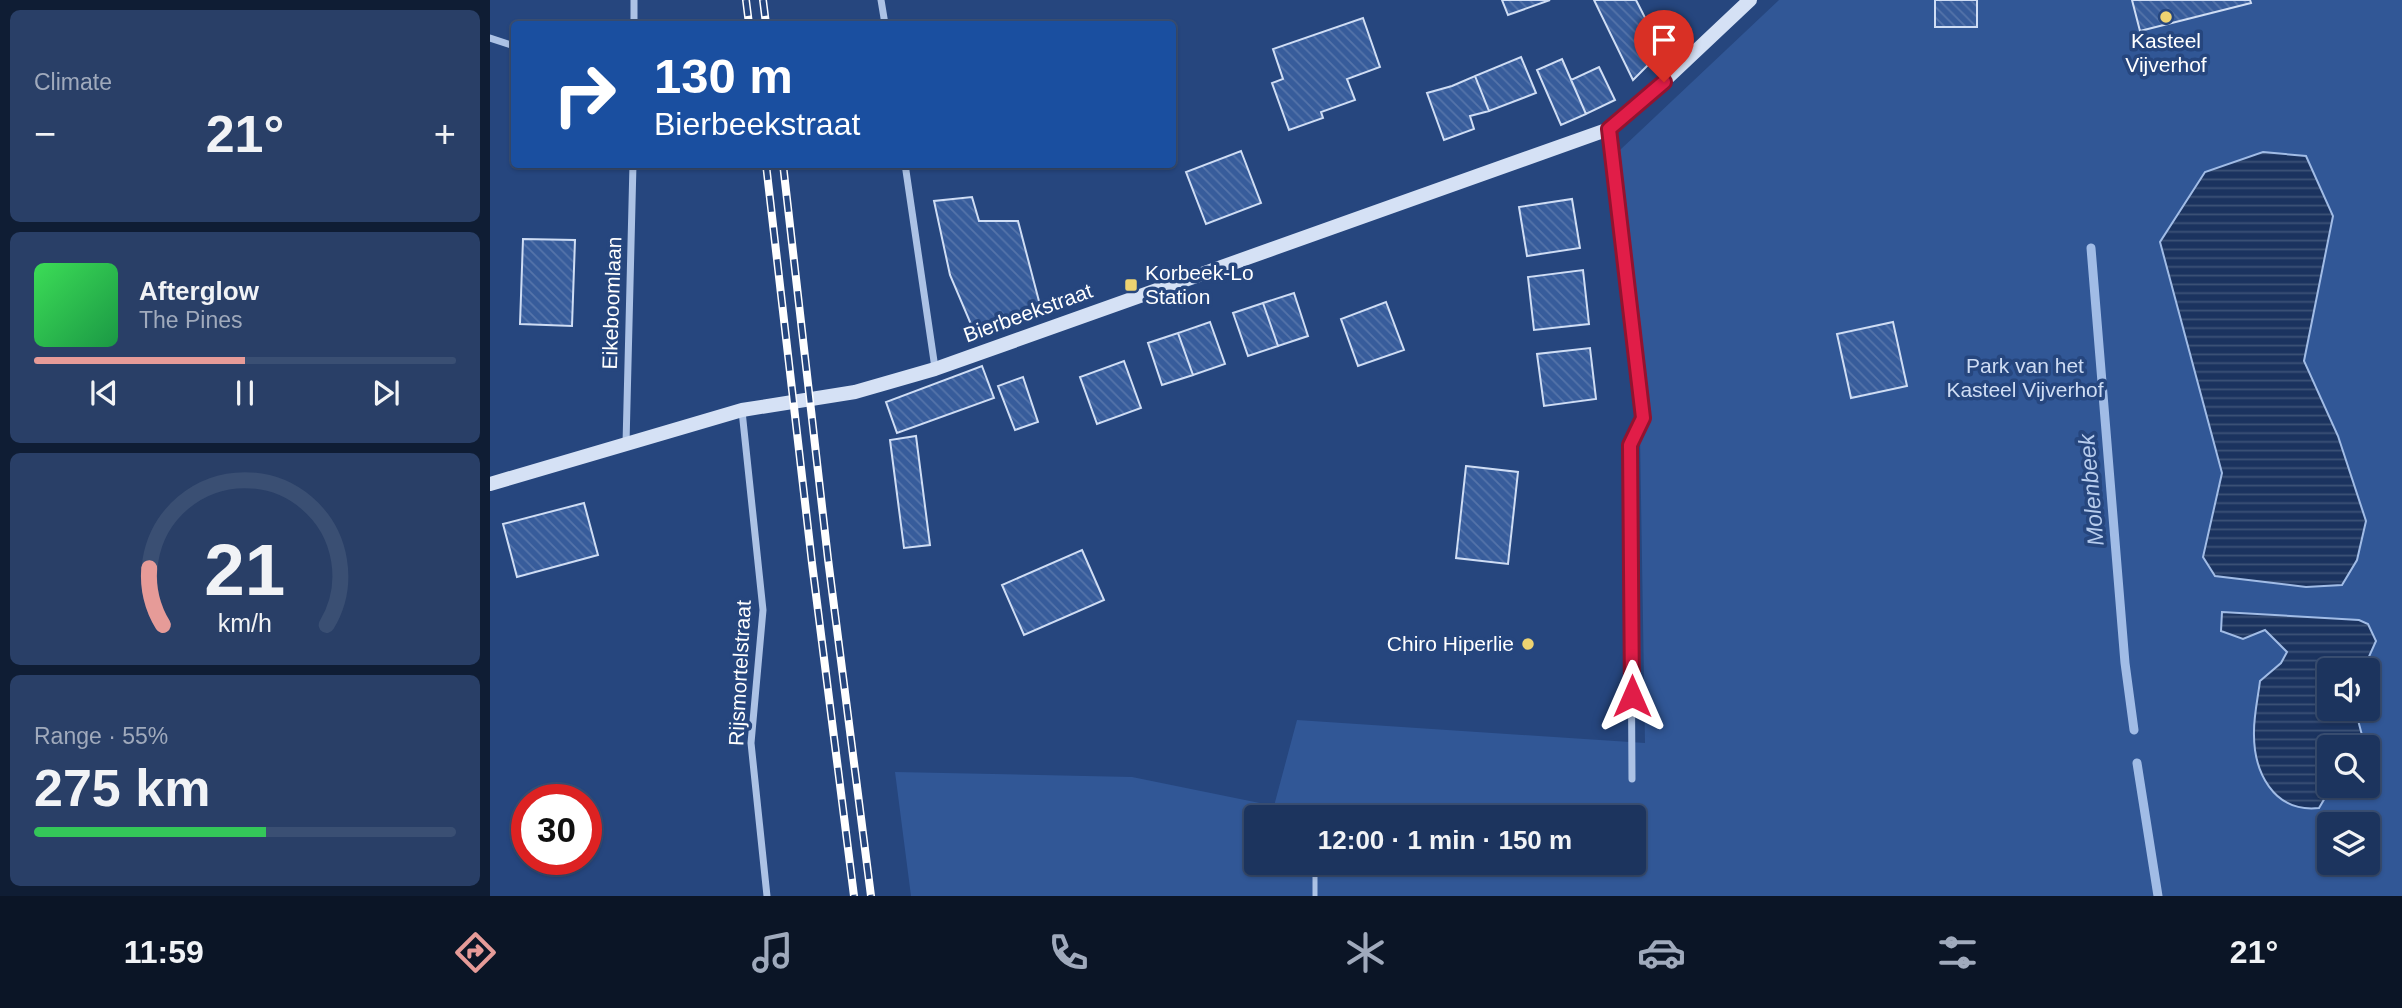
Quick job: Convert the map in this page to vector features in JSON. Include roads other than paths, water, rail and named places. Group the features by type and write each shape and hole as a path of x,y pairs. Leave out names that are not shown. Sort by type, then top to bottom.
{"street":[{"path":"634,0 634,21"},
{"path":"881,0 884,21"},
{"name":"Bierbeekstraat","path":"490,484 742,410 855,392 935,369 1609,129 1646,98 1750,0"},
{"path":"490,38 511,45"},
{"path":"1609,129 1643,418 1630,445 1632,779"},
{"name":"Eikeboomlaan","path":"626,443 633,168"},
{"path":"906,168 935,369"},
{"name":"Rijsmortelstraat","path":"742,410 764,610 751,743 767,896"}],"lane":[{"path":"1315,875 1315,896"}],"waterway":[{"name":"Molenbeek","path":"2091,248 2125,663 2134,730"},
{"name":"Molenbeek","path":"2137,763 2158,896"}],"railway":[{"path":"746,0 749,21"},
{"path":"763,0 766,21"},
{"path":"766,168 854,896"},
{"path":"783,168 828,559 871,896"}],"place":[{"name":"Kasteel Vijverhof","path":"2166,17"},
{"name":"Korbeek-Lo Station","path":"1131,285"},
{"name":"Chiro Hiperlie","path":"1528,644"}],"park label":[{"name":"Park van het Kasteel Vijverhof","path":"2025,378"}]}
